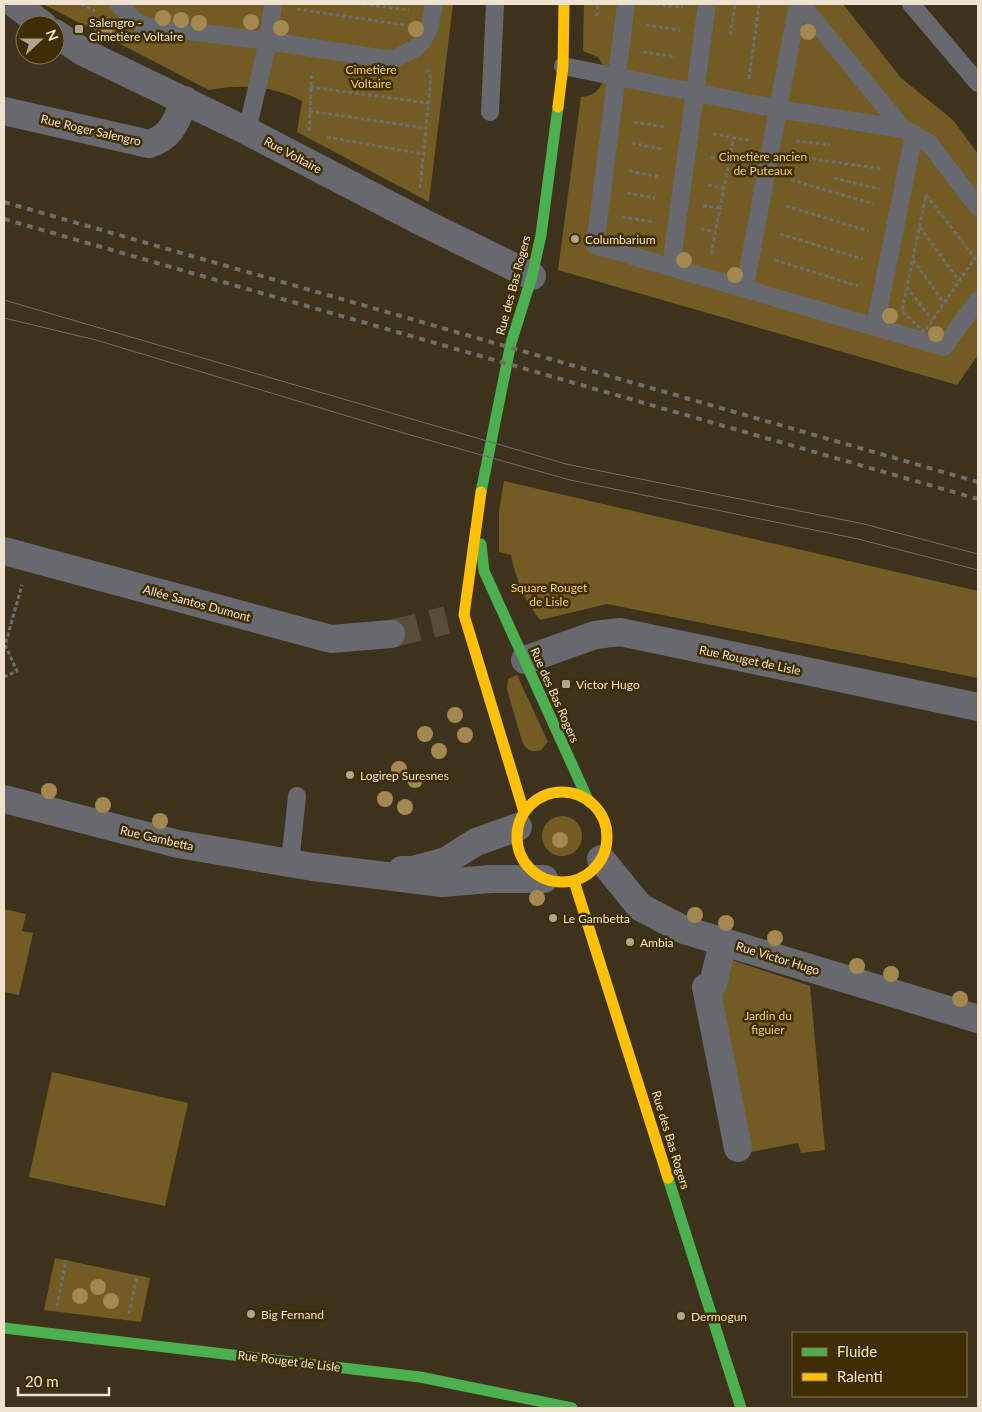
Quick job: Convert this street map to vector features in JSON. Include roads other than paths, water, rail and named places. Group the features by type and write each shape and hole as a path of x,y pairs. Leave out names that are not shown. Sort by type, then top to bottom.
{"street":[{"path":"15,4 30,15"},
{"name":"Rue des Bas Rogers","path":"521,819 512,777 455,617 478,512 484,468 508,356 532,276 541,235 564,66 564,4"},
{"name":"Rue Voltaire","path":"65,40 83,52 185,100 422,222 532,276"},
{"name":"Rue Roger Salengro","path":"4,111 149,144 162,140 172,128 185,100"},
{"name":"Rue des Bas Rogers","path":"478,512 484,571 589,802"},
{"name":"Allée Santos Dumont","path":"4,551 331,640 391,634"},
{"name":"Rue Rouget de Lisle","path":"525,660 594,635 620,632 978,707"},
{"path":"562,792 577,795 589,802 598,811 604,822 606,847 601,859 590,872 574,881 559,882 544,879 525,863 516,840 521,819 534,801 548,794 562,792"},
{"name":"Rue Gambetta","path":"4,799 178,844 302,865 442,883 492,879 544,879"},
{"name":"Rue Gambetta","path":"302,865 413,870 446,861 476,842 521,819"},
{"name":"Rue Victor Hugo","path":"601,859 640,907 684,930 978,1019"},
{"name":"Rue des Bas Rogers","path":"574,881 741,1408"},
{"path":"722,942 713,984 706,987 738,1148"},
{"name":"Rue Rouget de Lisle","path":"4,1328 420,1377 572,1408"}],"lane":[{"path":"118,4 133,19 144,26 268,41 392,60 416,48 432,15"},
{"path":"247,131 268,41 273,4"},
{"path":"490,112 495,4"},
{"path":"626,4 595,245 745,287 944,347 978,300"},
{"path":"745,287 799,4"},
{"path":"799,4 909,131 929,143 978,207"},
{"path":"911,4 978,83"},
{"path":"670,267 706,7"},
{"path":"564,66 617,78 909,131"},
{"path":"875,326 909,131"},
{"path":"297,796 302,865"}],"tunnel":[{"path":"391,634 447,620"}],"tram line":[{"path":"4,300 566,464 864,524 978,554"},
{"path":"4,318 96,340 400,432 570,480 858,539 978,570"}],"railway":[{"path":"4,202 978,482"},
{"path":"4,219 978,499"}],"place":[{"name":"Salengro - Cimetière Voltaire","path":"79,29"},
{"name":"Columbarium","path":"575,239"},
{"name":"Victor Hugo","path":"566,684"},
{"name":"Logirep Suresnes","path":"350,775"},
{"name":"Le Gambetta","path":"553,918"},
{"name":"Ambia","path":"630,942"},
{"name":"Big Fernand","path":"251,1314"},
{"name":"Dermogun","path":"681,1316"}],"park label":[{"name":"Cimetière Voltaire","path":"371,76"},
{"name":"Cimetière ancien de Puteaux","path":"763,163"},
{"name":"Square Rouget de Lisle","path":"549,594"},
{"name":"Jardin du figuier","path":"768,1022"}]}
